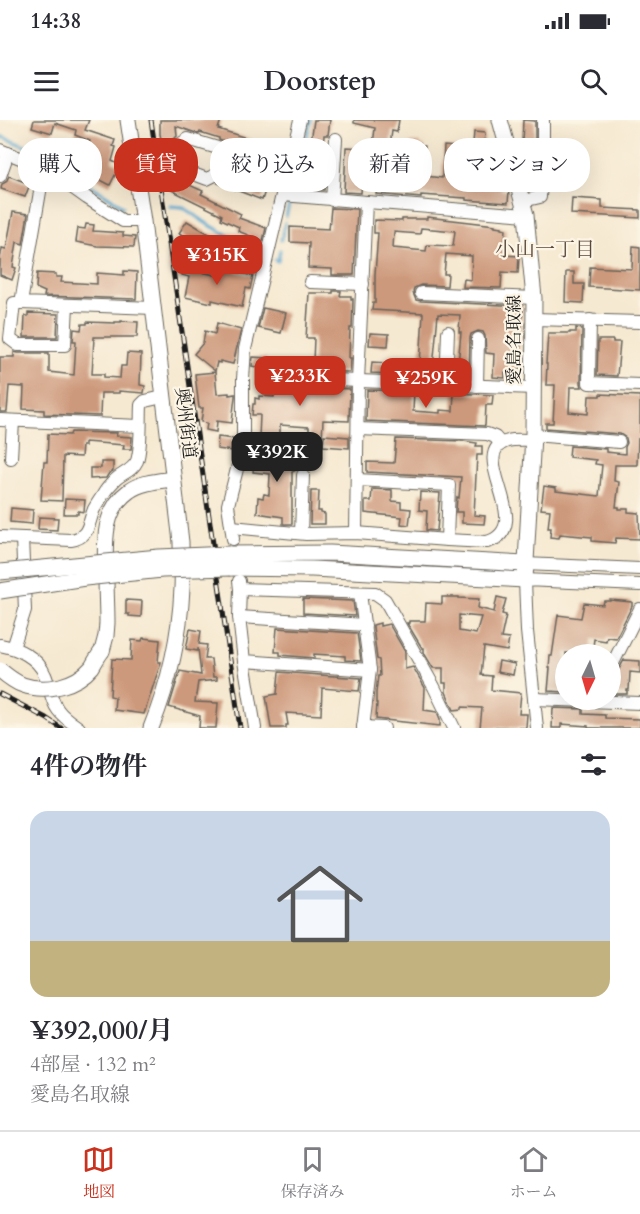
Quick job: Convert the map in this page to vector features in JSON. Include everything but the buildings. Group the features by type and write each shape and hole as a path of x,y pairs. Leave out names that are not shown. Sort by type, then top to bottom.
{"main road":[{"name":"奥州街道","path":"128,120 143,221 181,542 182,586 179,622 169,672 151,728"},
{"name":"愛島名取線","path":"500,120 525,208 534,298 534,388 525,580"},
{"path":"0,670 10,679 24,686 37,688 66,685 81,677 91,667 102,651 107,623 105,543 106,528 111,514 129,491 141,485 173,479"},
{"path":"0,591 85,578 229,561 330,553 525,564"},
{"path":"0,572 159,557 312,569 525,580"}],"street":[{"path":"295,138 300,120"},
{"path":"292,192 332,200 525,208 540,197 543,120"},
{"path":"0,176 4,152 18,157"},
{"path":"21,303 40,192"},
{"path":"78,192 123,221 143,221"},
{"path":"282,192 245,349 243,445 228,505 232,533 356,533 487,542 502,534 505,528 506,518 493,463 495,453 501,444 512,440 532,438 619,442"},
{"path":"332,200 333,192"},
{"path":"356,533 358,381 366,202"},
{"path":"310,282 363,284"},
{"path":"421,293 534,298"},
{"path":"67,305 65,345 18,345 5,331 14,303 153,308"},
{"path":"534,319 640,322"},
{"path":"590,320 589,384 640,385"},
{"path":"446,385 448,332"},
{"path":"477,386 478,339"},
{"path":"309,379 534,388"},
{"path":"0,537 71,540 78,539 85,534 94,509 105,492 136,463 139,452 141,405 151,399 163,397"},
{"path":"10,458 6,420 140,426"},
{"path":"358,429 487,434 495,436 501,444"},
{"path":"301,533 303,476"},
{"path":"357,480 449,485 447,540"},
{"path":"13,648 26,601 22,538"},
{"path":"525,564 640,569"},
{"path":"537,728 527,631 525,580 640,585"},
{"path":"255,728 239,618 239,585 375,593 385,600 434,687 454,728"},
{"path":"360,593 370,670 363,727 384,728"},
{"path":"621,647 640,609"},
{"path":"239,618 365,625"},
{"path":"0,645 13,648 33,658 45,674 57,709 62,716 79,728"},
{"path":"244,661 370,670"},
{"path":"534,699 555,700"},
{"path":"621,702 640,703"}],"waterway":[{"path":"307,138 311,120"},
{"path":"0,136 39,152 123,206"},
{"path":"286,217 290,201"},
{"path":"170,206 183,207 206,223 258,252"},
{"path":"281,240 285,223"},
{"path":"275,260 278,261 280,250"}],"railway":[{"path":"151,120 240,728"},
{"path":"0,694 61,728"}],"district":[{"name":"小山一丁目","path":"545,249"}]}
